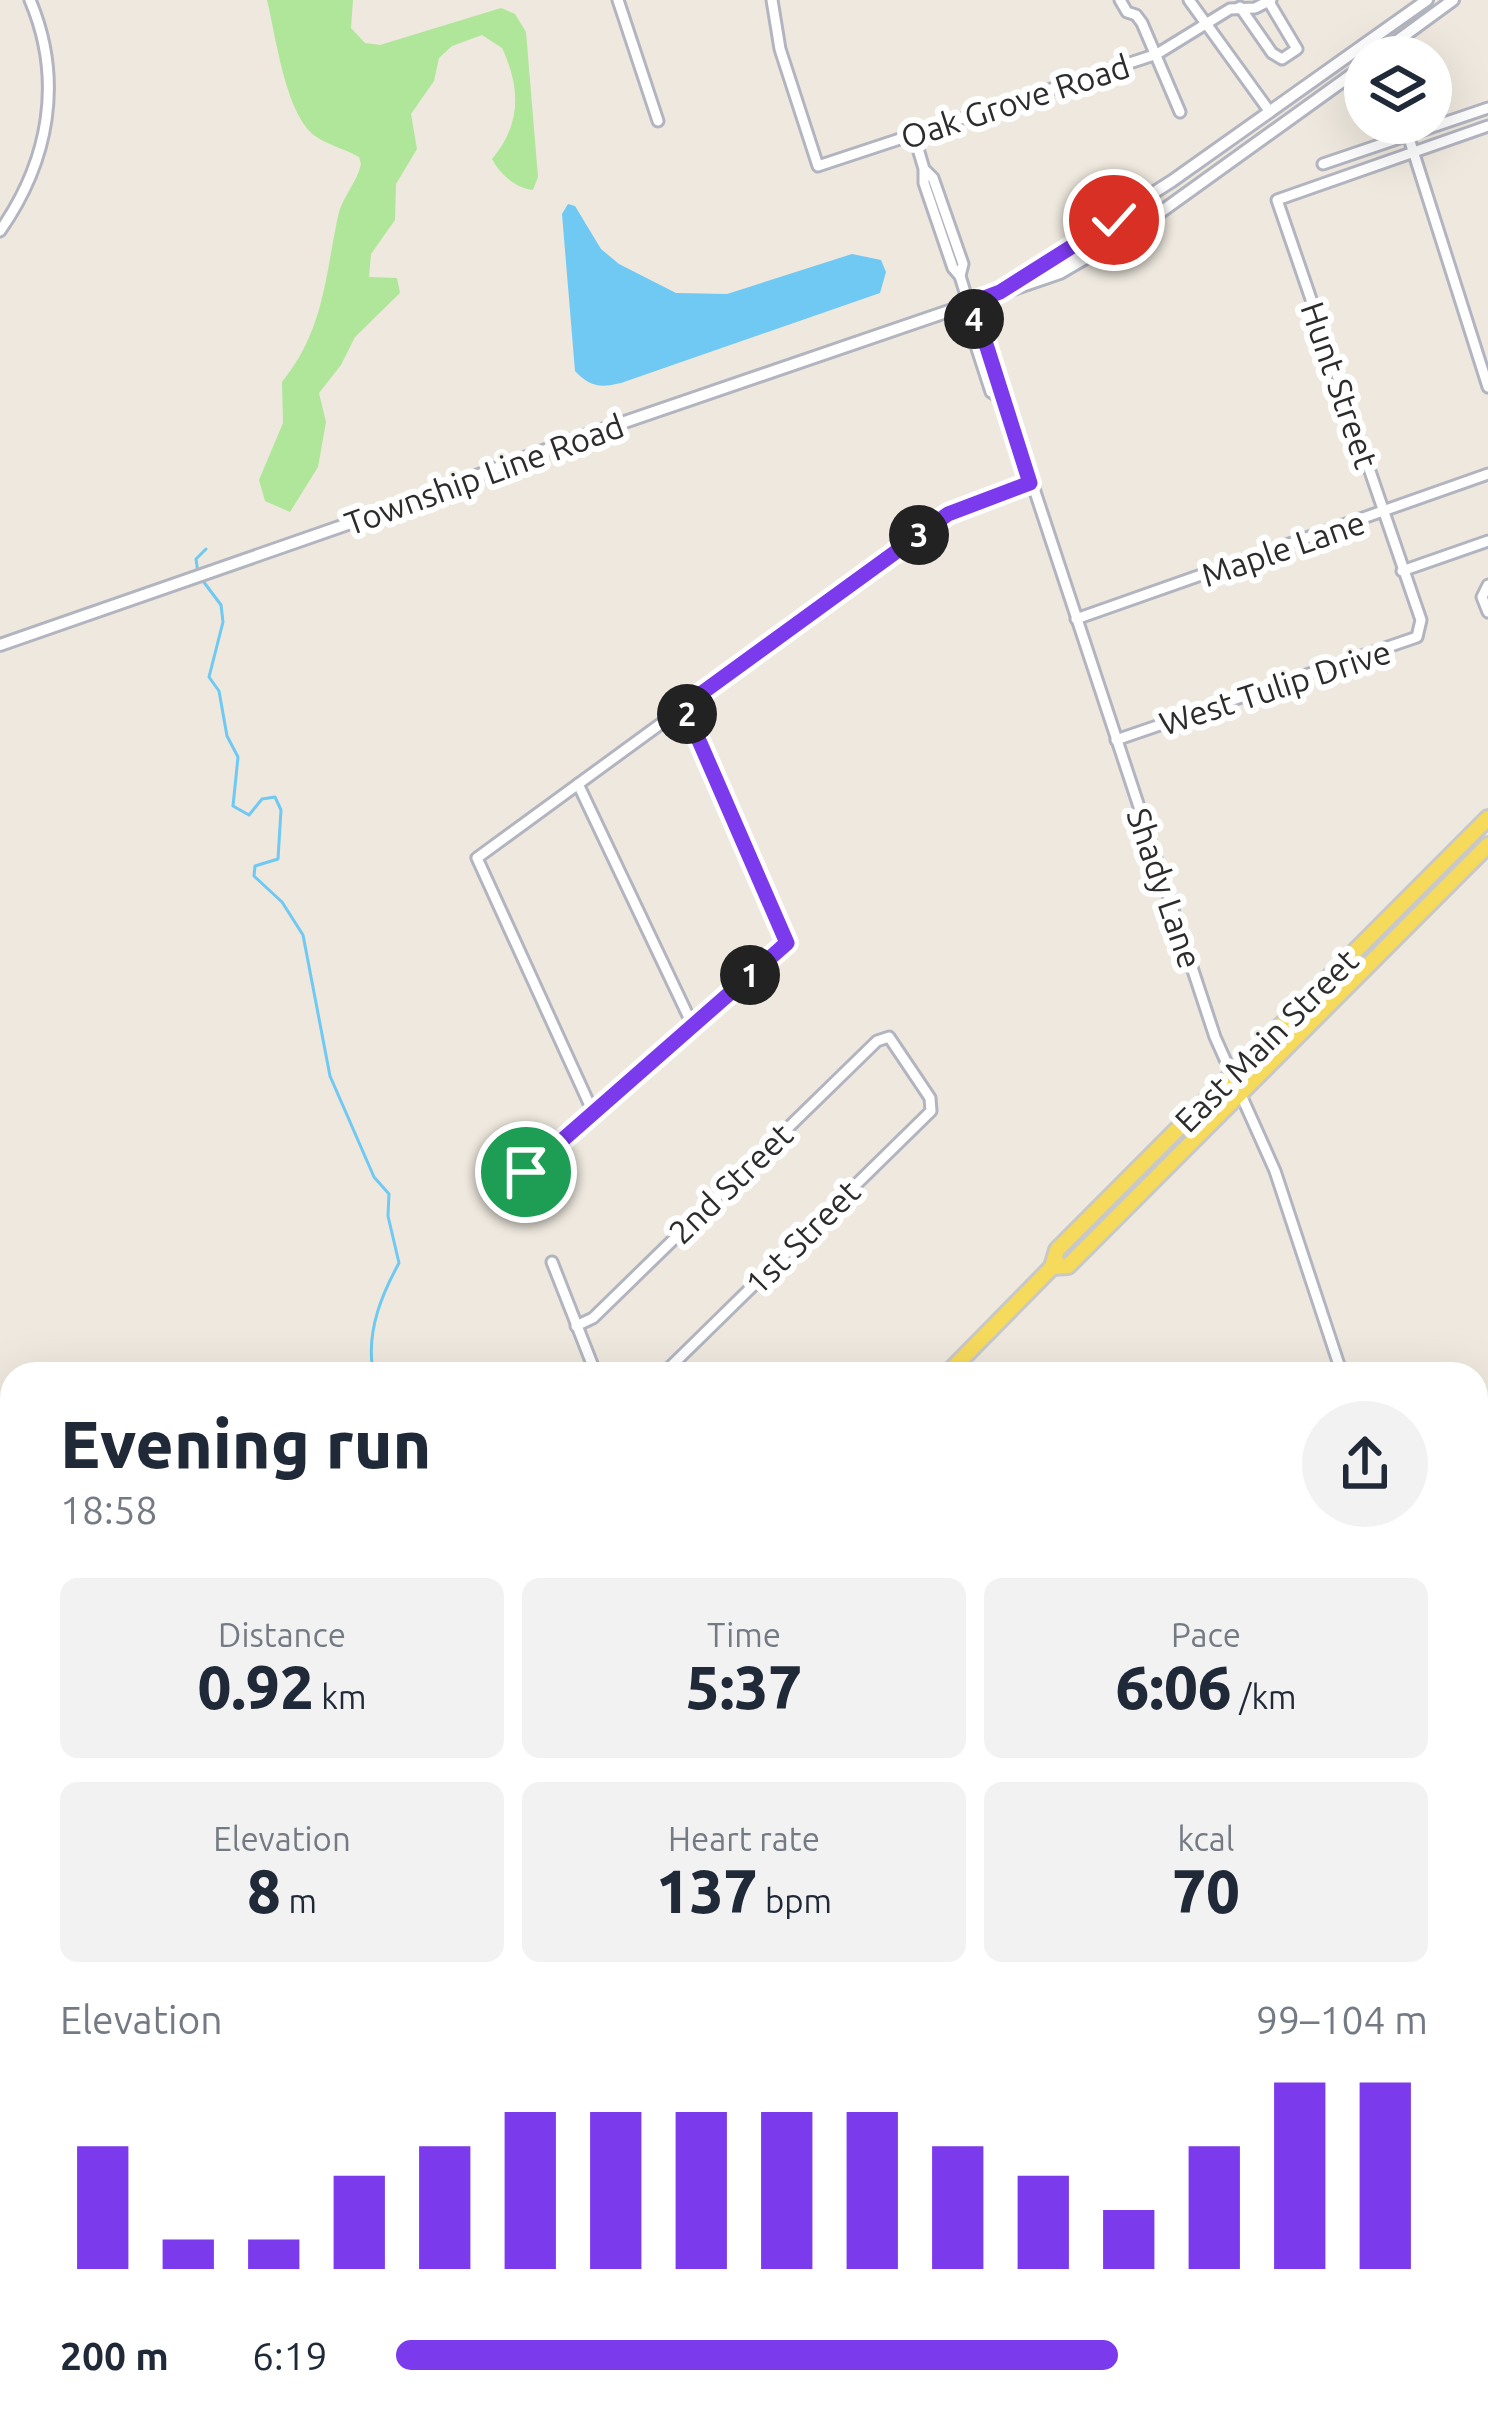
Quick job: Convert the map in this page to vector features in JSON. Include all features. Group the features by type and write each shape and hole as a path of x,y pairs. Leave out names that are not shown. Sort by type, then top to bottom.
{"main road":[{"name":"East Main Street","path":"959,1362 1125,1191 1125,1182 1488,818"},
{"name":"East Main Street","path":"1052,1267 1068,1266 1488,845"}],"street":[{"path":"0,231 30,182 47,125 48,61 30,0"},
{"path":"618,0 658,121"},
{"name":"Oak Grove Road","path":"772,0 780,49 818,166 1157,54 1233,5"},
{"path":"1120,0 1142,23 1180,112"},
{"path":"1189,0 1270,112"},
{"path":"1000,292 1172,181 1427,0"},
{"path":"1404,36 1453,0"},
{"path":"1270,1 1297,49 1282,59 1233,5 1255,8 1270,1"},
{"path":"1000,292 1060,272 1121,239 1344,80"},
{"path":"1452,120 1488,108"},
{"path":"1414,152 1488,126"},
{"path":"914,135 931,204 968,304"},
{"path":"1323,164 1382,144"},
{"path":"1411,144 1488,387"},
{"name":"Hunt Street","path":"1402,571 1277,200 1414,152"},
{"name":"Township Line Road","path":"0,644 1000,292"},
{"name":"Shady Lane","path":"968,304 979,322 1215,1037 1275,1171 1338,1362"},
{"name":"Maple Lane","path":"1076,619 1488,475"},
{"path":"592,1110 477,858 948,514 1030,483"},
{"path":"1402,571 1488,541"},
{"name":"West Tulip Drive","path":"1116,740 1414,640 1421,620 1402,571"},
{"path":"1488,586 1482,597 1488,612"},
{"path":"526,1172 787,943 684,706"},
{"path":"578,784 692,1024"},
{"name":"1st Street","path":"675,1362 931,1111 930,1097 895,1041 884,1038"},
{"name":"2nd Street","path":"576,1326 593,1318 884,1038"},
{"path":"552,1262 591,1362"}],"green space":[{"path":"267,0 353,0 351,28 365,43 380,45 501,8 515,14 526,32 538,177 533,190 520,186 492,159 508,133 515,106 513,77 502,48 482,35 452,46 439,58 434,81 411,114 417,149 396,184 395,220 371,254 369,277 397,278 400,293 355,337 319,393 326,422 318,467 290,512 265,501 259,480 283,423 282,382 315,323 340,209 361,164 359,157 315,136 296,110"}],"water":[{"path":"568,204 575,206 601,249 619,264 676,293 727,294 852,254 881,260 886,272 880,293 621,383 596,385 575,371 562,214"}],"waterway":[{"path":"198,573 196,559 206,549"},
{"path":"203,581 221,605 223,622 209,677 219,691 227,736 238,757 233,806 249,815 262,799 275,797 281,810 278,859 255,866 254,876 282,902 303,935 330,1076 374,1177 389,1194 388,1216 399,1263 378,1312 372,1362"}],"route":[{"path":"526,1172 787,943 684,706 948,514 1030,483 979,322 968,304 1000,292 1114,220"}]}
